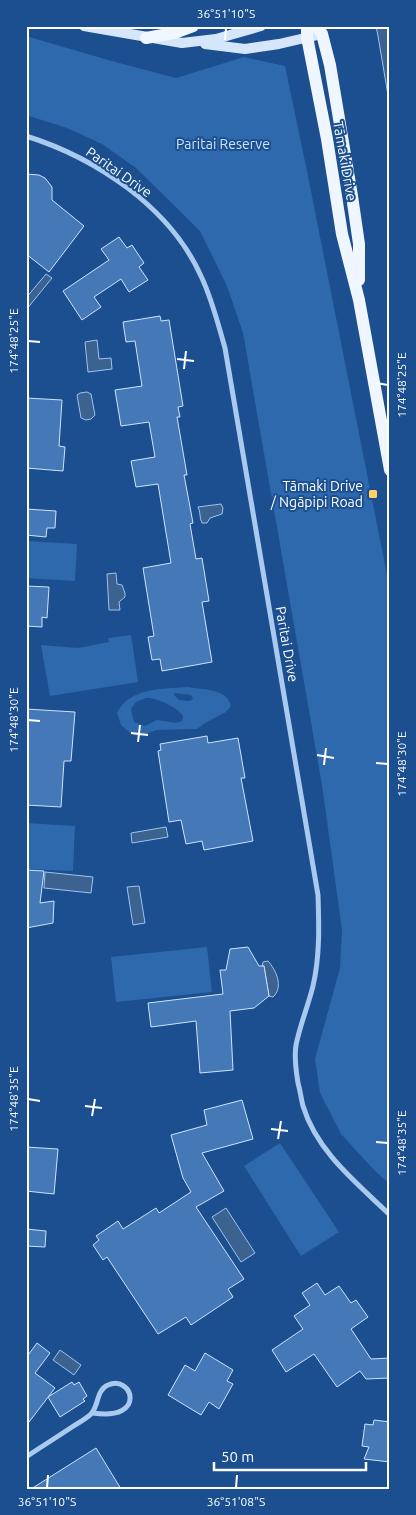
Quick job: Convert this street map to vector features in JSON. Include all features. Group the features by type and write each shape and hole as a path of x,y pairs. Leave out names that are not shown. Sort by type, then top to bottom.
{"main road":[{"path":"84,26 182,43 216,39 260,26"},
{"path":"146,38 174,33 193,26"},
{"path":"197,42 245,49 279,44 307,32 320,30"},
{"name":"Tāmaki Drive","path":"320,30 330,65 359,244 359,300"},
{"name":"Tāmaki Drive","path":"307,32 342,234 359,300 390,470"}],"street":[{"name":"Paritai Drive","path":"26,136 62,148 80,158 133,192 161,216 201,274 214,307 225,348 318,895 319,943 317,964 313,986 296,1047 295,1063 303,1106 314,1131 330,1156 390,1215"},
{"path":"26,1457 93,1413 105,1386 117,1383 129,1392 130,1402 124,1411 110,1415 93,1413"}],"green space":[{"name":"Paritai Reserve","path":"26,36 176,78 244,57 285,66 390,590 390,1184 375,1171 341,1134 320,1093 315,1059 340,968 342,930 322,785 243,333 227,286 200,231 136,168 102,144 67,128 26,115"},
{"path":"26,541 77,544 75,581 26,578"},
{"path":"131,635 138,682 50,696 41,645 78,648 109,642 108,638"},
{"path":"188,687 219,693 229,700 231,706 226,712 197,729 156,730 141,736 133,735 121,725 117,713 130,698 158,689","holes":["174,693 191,695 193,699 189,701 179,700","146,698 161,701 172,707 181,713 183,716 182,721 176,723 157,720 145,726 134,722 131,709 136,702"]},
{"path":"26,823 75,826 73,871 26,869"},
{"path":"207,947 212,992 116,1002 111,957"},
{"path":"280,1143 339,1232 301,1256 244,1166"}],"shaded area":[{"path":"376,26 390,26 390,107 378,36"},
{"path":"46,274 52,278 26,310 26,298"},
{"path":"97,340 99,359 111,358 112,369 88,372 85,342"},
{"path":"87,392 91,394 95,415 91,419 86,420 81,418 77,395"},
{"path":"221,504 223,508 222,514 210,518 207,523 202,523 198,507"},
{"path":"116,573 117,584 122,585 125,597 119,602 120,610 109,610 107,574"},
{"path":"166,827 168,837 132,843 131,833"},
{"path":"45,872 93,877 91,893 44,888"},
{"path":"139,886 145,923 133,925 127,887"},
{"path":"268,961 278,979 278,988 273,997 269,996 264,966 262,966 263,962"},
{"path":"226,1208 255,1253 241,1262 212,1217"},
{"path":"60,1350 81,1365 74,1375 53,1360"}],"building":[{"path":"26,174 39,175 45,178 52,187 52,200 84,226 49,272 26,254"},
{"path":"119,237 127,248 132,245 144,263 139,267 148,280 129,292 121,279 94,297 101,307 82,320 63,291 109,260 101,249"},
{"path":"160,316 161,321 169,320 183,406 178,407 180,417 177,417 187,475 184,475 193,523 190,524 196,559 202,558 209,601 202,602 212,662 162,671 160,659 152,660 148,637 154,636 143,568 171,563 158,484 136,487 131,461 155,457 149,422 121,426 115,390 142,386 135,341 126,342 123,322"},
{"path":"26,398 62,400 59,446 65,447 63,471 26,468"},
{"path":"26,509 56,511 55,528 47,528 46,537 26,535"},
{"path":"26,586 49,587 47,618 42,617 42,627 26,626"},
{"path":"26,709 75,712 71,761 64,761 61,807 26,805"},
{"path":"207,736 208,743 238,738 245,778 241,778 253,841 204,850 202,841 186,844 181,820 169,822 158,751 161,750 160,744"},
{"path":"26,870 44,871 40,903 54,901 53,923 26,928"},
{"path":"248,947 259,966 264,966 269,996 254,1008 230,1011 233,1070 200,1073 196,1021 151,1027 148,1003 223,994 220,970 226,970 230,949"},
{"path":"242,1100 253,1139 202,1153 224,1191 196,1207 244,1279 228,1289 233,1297 191,1325 186,1317 158,1334 107,1257 103,1260 93,1245 99,1240 96,1236 118,1221 123,1229 156,1208 159,1213 191,1192 183,1178 171,1135 207,1125 204,1110"},
{"path":"26,1147 58,1149 54,1194 26,1191"},
{"path":"26,1229 46,1231 45,1247 26,1246"},
{"path":"317,1283 325,1295 339,1286 351,1303 356,1300 368,1317 351,1329 371,1359 390,1358 390,1378 366,1379 360,1371 337,1387 314,1354 286,1372 272,1350 303,1329 294,1316 310,1305 302,1293"},
{"path":"37,1343 50,1353 35,1373 55,1388 26,1426 26,1358"},
{"path":"205,1353 233,1370 227,1381 233,1384 219,1409 209,1402 201,1415 168,1395 185,1365 195,1371"},
{"path":"72,1382 74,1385 79,1382 87,1396 83,1399 85,1401 60,1417 48,1397"},
{"path":"374,1420 390,1422 390,1462 364,1459 369,1447 362,1446 365,1424 373,1425"},
{"path":"96,1448 121,1489 31,1489"}],"place":[{"name":"Tāmaki Drive / Ngāpipi Road","path":"373,494"}]}
